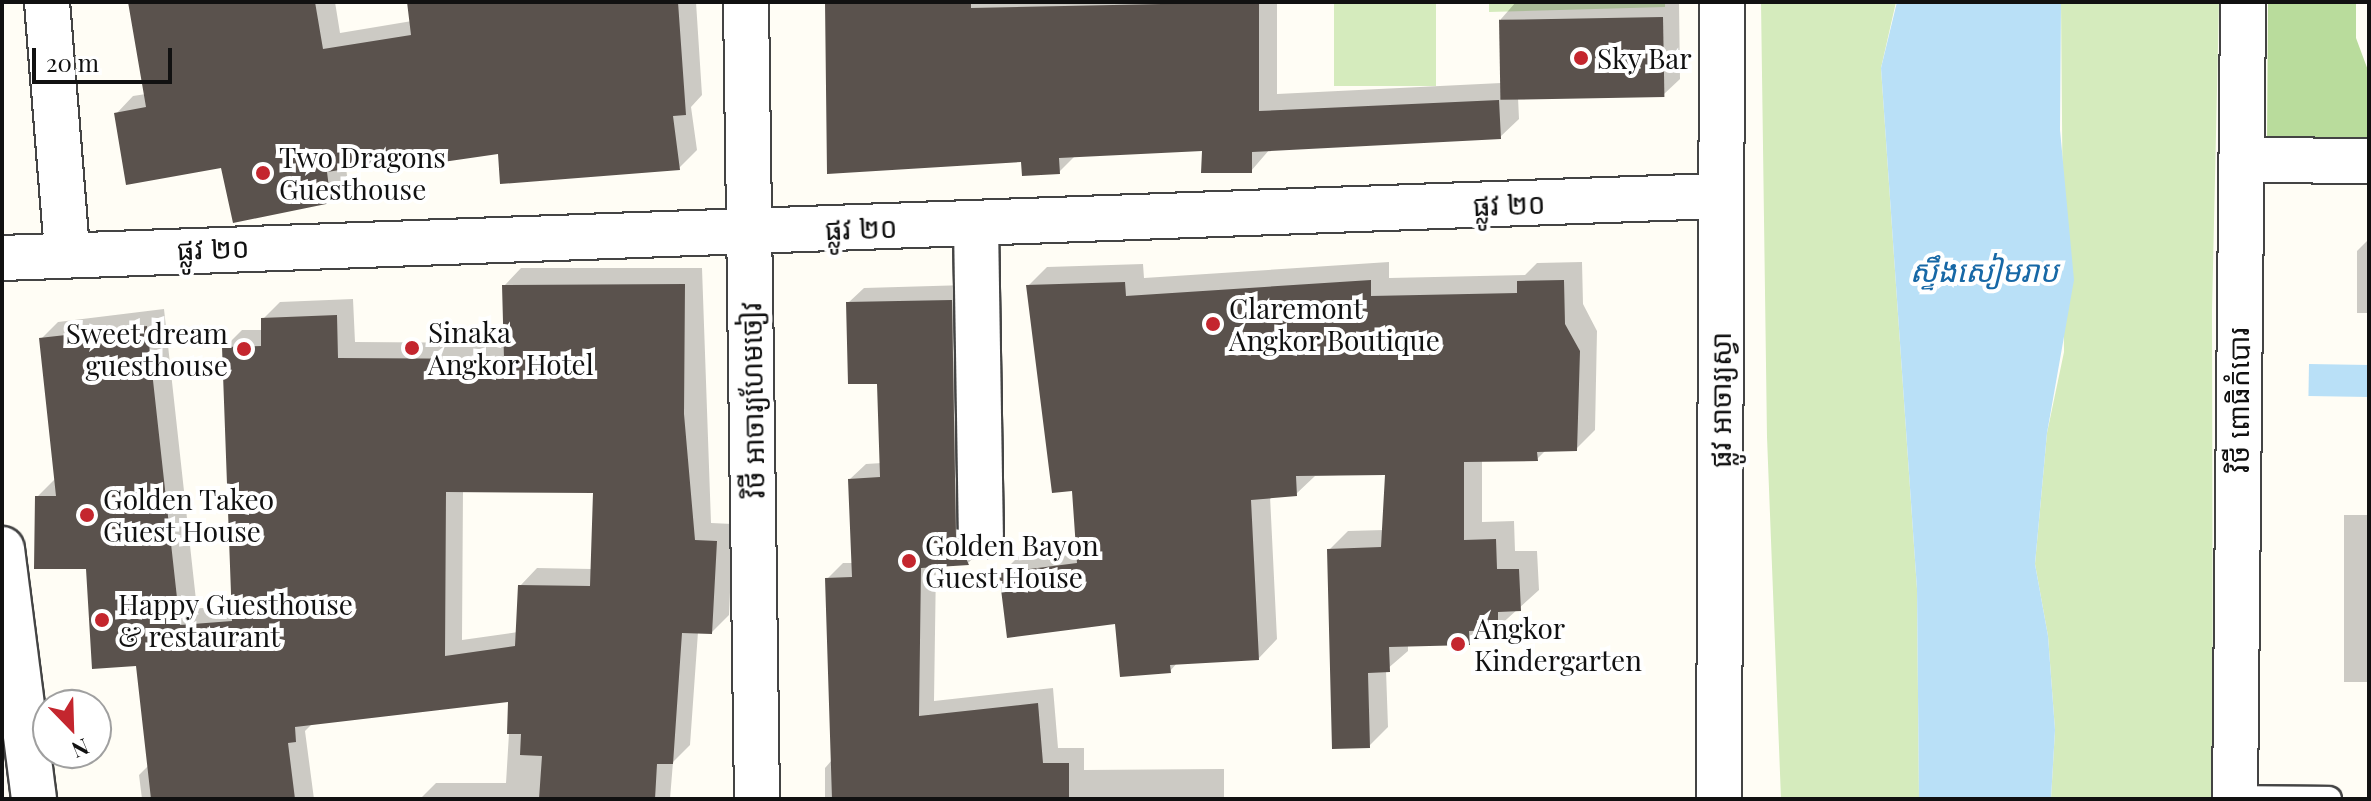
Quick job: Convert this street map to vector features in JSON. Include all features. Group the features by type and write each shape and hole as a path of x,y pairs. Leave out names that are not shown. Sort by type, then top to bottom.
{"street":[{"path":"47,2 67,253"},
{"name":"វិថី អាចារ្យហែមចៀវ","path":"746,2 757,799"},
{"name":"ផ្លូវ អាចារ្យស្វា","path":"1719,799 1722,2"},
{"name":"វិថី ពោធិកំបោរ","path":"2235,798 2243,2"},
{"path":"2241,160 2369,161"},
{"name":"ផ្លូវ ២០","path":"2,258 67,253 750,232 1720,196"},
{"path":"976,224 981,536"},
{"path":"2,549 34,799"}],"lane":[{"path":"2235,798 2329,799"}],"green space":[{"path":"1334,2 1436,2 1436,86 1334,86"},
{"path":"1489,2 1665,2 1665,7 1489,12"},
{"path":"1761,2 1896,2 1881,68 1917,589 1919,799 1781,799 1767,437"},
{"path":"2061,2 2219,2 2212,311 2213,799 2051,799 2055,730 2048,636 2035,564 2047,433 2064,352"},
{"path":"2268,2 2356,2 2356,38 2369,73 2369,143 2267,142"}],"water":[{"name":"ស្ទឹងសៀមរាប","path":"1897,2 2061,2 2060,130 2074,280 2047,433 2035,564 2048,636 2055,730 2051,799 1919,799 1917,589 1881,68"},
{"path":"2309,364 2369,365 2368,397 2308,396"}],"building":[{"path":"128,2 315,2 323,49 411,35 407,2 678,2 686,115 673,116 680,170 500,184 498,154 429,164 428,156 327,172 331,203 233,223 221,168 126,185 114,113 146,107"},
{"path":"825,2 971,2 971,8 1259,2 1259,111 1499,100 1501,139 1252,152 1252,173 1201,173 1202,151 1059,158 1060,174 1022,176 1021,162 827,174"},
{"name":"Sky Bar","path":"1663,17 1664,97 1500,100 1499,20"},
{"path":"1371,280 1371,296 1517,293 1517,281 1564,280 1565,324 1580,351 1577,451 1537,452 1538,461 1464,462 1464,540 1496,539 1497,569 1519,569 1521,611 1498,612 1498,630 1469,631 1470,645 1389,647 1390,672 1368,673 1370,748 1332,749 1327,549 1381,547 1385,475 1296,476 1297,496 1251,500 1259,660 1170,665 1171,673 1120,677 1115,624 1007,638 999,573 1077,563 1072,491 1052,493 1026,285 1125,282 1126,296"},
{"path":"685,284 684,414 695,540 717,541 712,634 682,633 673,764 657,764 655,799 539,799 542,756 520,755 521,734 507,734 508,702 295,727 296,742 288,743 295,799 151,799 136,666 92,669 86,569 34,569 35,496 56,496 39,338 147,326 180,625 232,621 222,347 261,346 261,318 337,315 338,358 504,359 502,285","holes":["446,492 593,493 590,586 518,585 515,646 445,656"]},
{"path":"952,300 956,536 969,565 921,568 919,716 1038,703 1043,763 1069,763 1069,799 832,799 825,578 852,577 848,479 880,477 877,384 848,384 846,302"}],"place":[{"name":"Sky Bar","path":"1581,58"},
{"name":"Two Dragons Guesthouse","path":"263,173"},
{"name":"Claremont Angkor Boutique","path":"1213,324"},
{"name":"Sinaka Angkor Hotel","path":"412,348"},
{"name":"Sweet dream guesthouse","path":"244,349"},
{"name":"Golden Takeo Guest House","path":"87,515"},
{"name":"Golden Bayon Guest House","path":"909,561"},
{"name":"Happy Guesthouse & restaurant","path":"102,620"},
{"name":"Angkor Kindergarten","path":"1458,644"}]}
